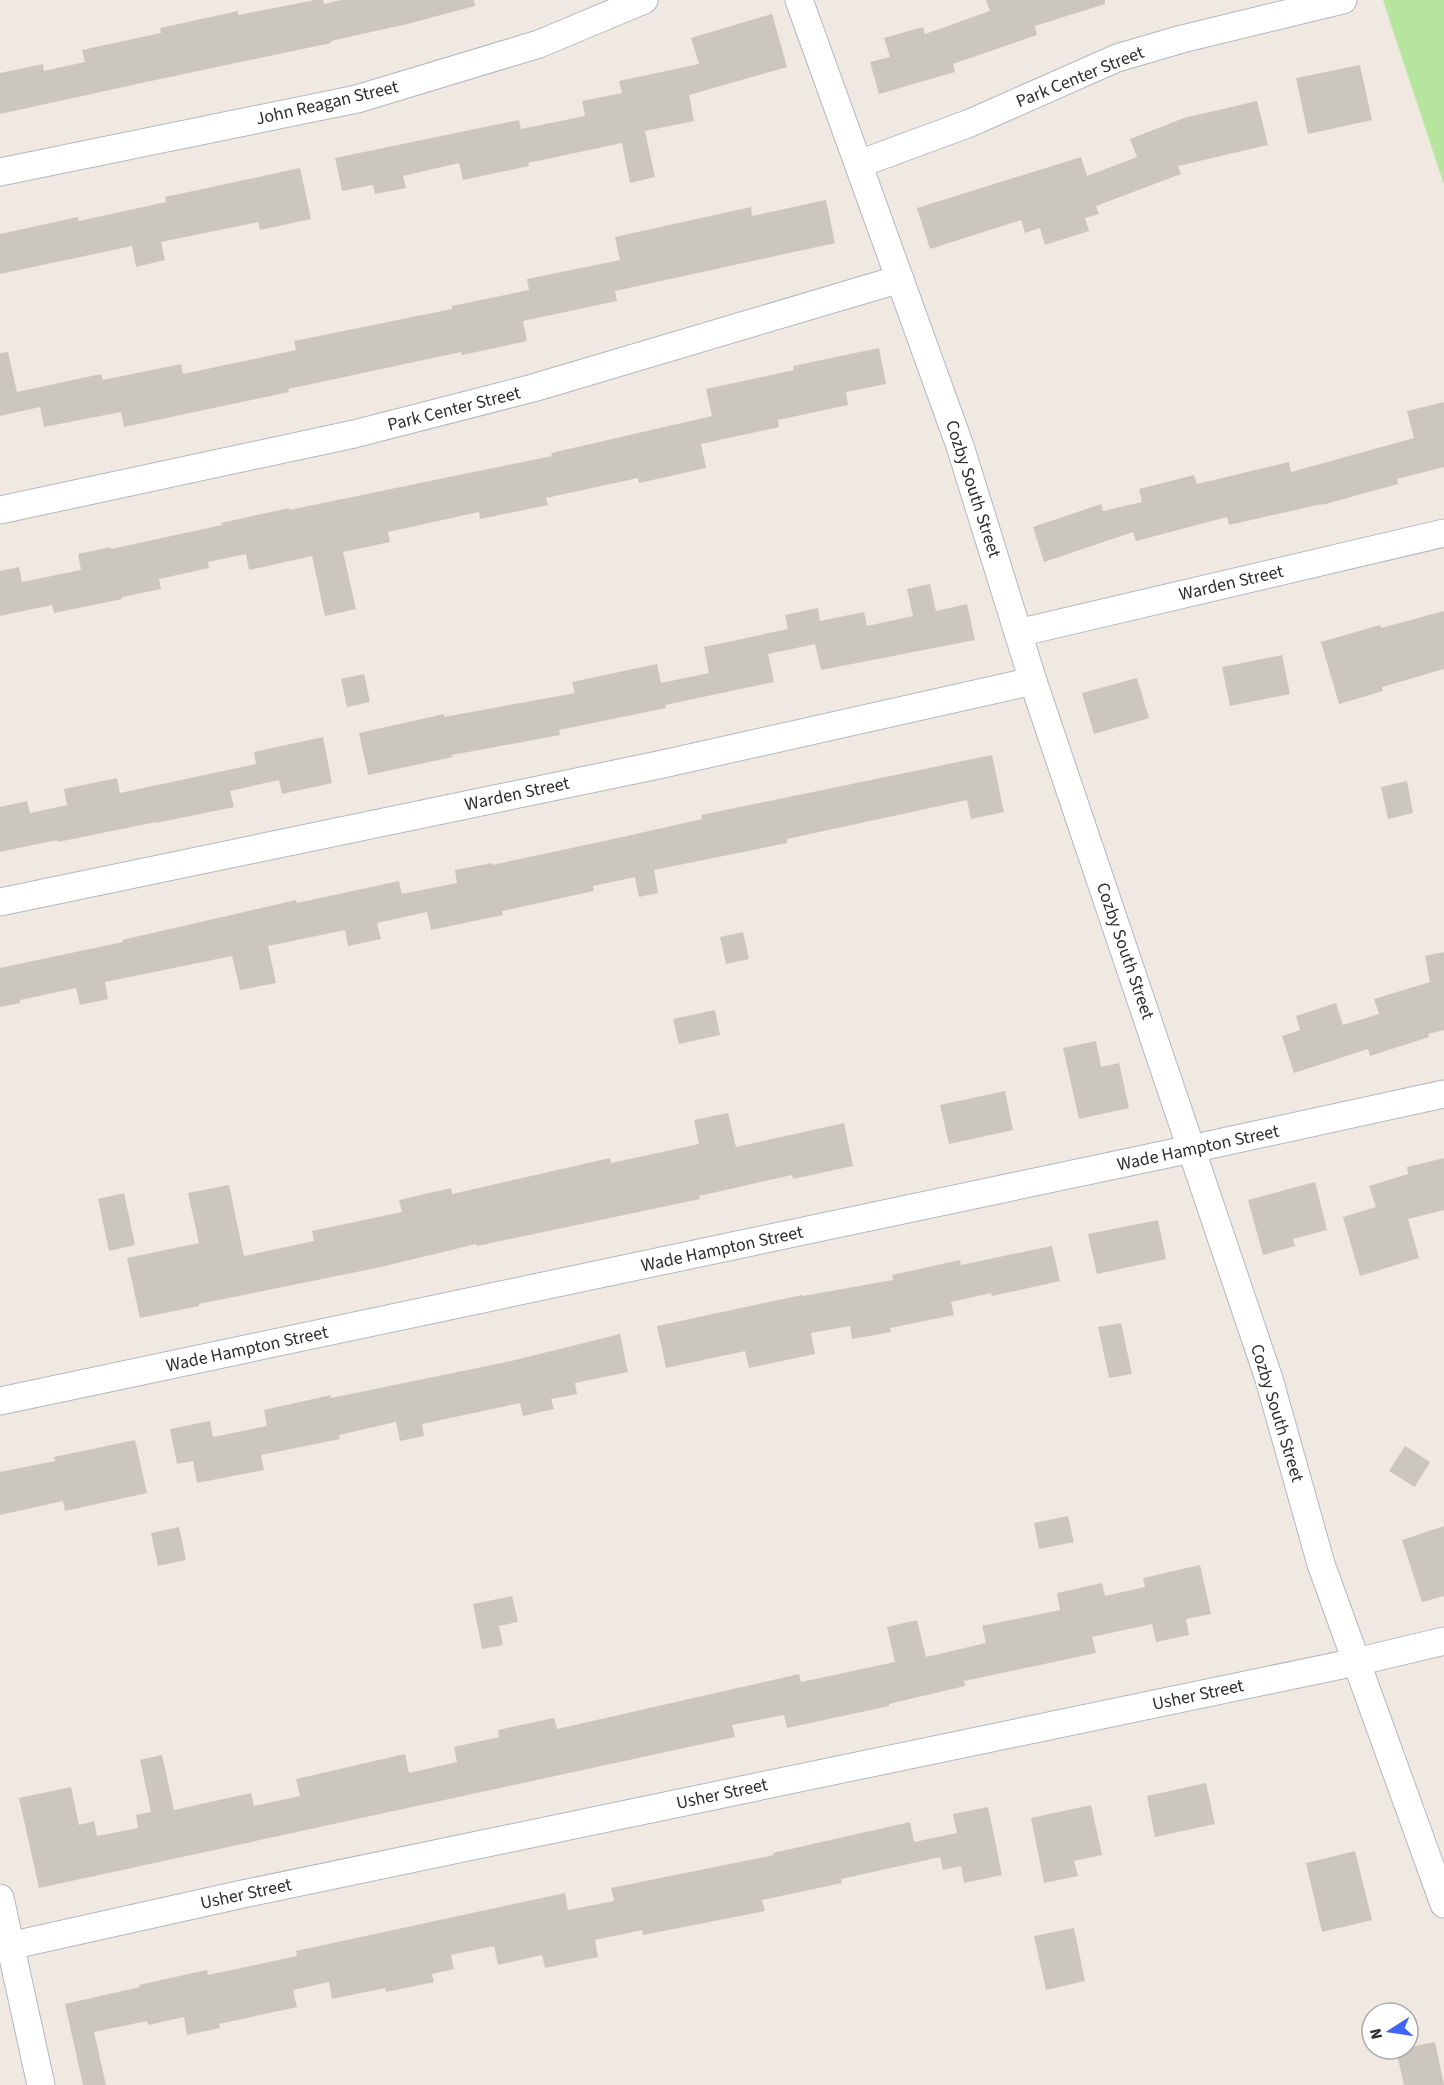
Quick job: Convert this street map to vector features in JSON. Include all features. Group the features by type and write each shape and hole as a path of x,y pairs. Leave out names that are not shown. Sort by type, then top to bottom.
{"street":[{"name":"John Reagan Street","path":"0,172 357,99 539,44 644,0"},
{"name":"Cozby South Street","path":"799,0 960,446 1033,681 1269,1379 1321,1564 1444,1904"},
{"name":"Park Center Street","path":"859,164 970,123 1117,58 1182,39 1343,0"},
{"name":"Park Center Street","path":"0,510 354,434 533,388 900,279"},
{"name":"Warden Street","path":"1018,633 1444,533"},
{"name":"Warden Street","path":"0,902 663,764 1033,681"},
{"name":"Wade Hampton Street","path":"0,1401 1444,1094"},
{"name":"Usher Street","path":"5,1947 238,1895 1356,1662 1444,1641"},
{"path":"0,1898 5,1947 41,2085"}],"green space":[{"path":"1383,0 1444,0 1444,185"}],"building":[{"path":"323,0 324,4 341,0 474,0 475,6 331,41 331,43 0,114 0,73 43,64 44,71 85,62 82,50 161,33 160,28 238,11 238,15"},
{"path":"986,0 1105,0 1105,4 1035,26 1037,35 953,64 955,72 879,94 870,62 890,57 884,38 923,27 925,34 990,11"},
{"path":"772,14 787,67 689,95 694,121 645,131 655,177 630,183 622,143 528,163 529,166 463,180 459,163 403,176 406,188 375,194 373,185 342,191 335,158 519,120 521,129 585,116 582,101 622,93 619,81 699,64 691,38"},
{"path":"1360,65 1372,120 1308,134 1296,78"},
{"path":"1257,101 1268,145 1178,166 1181,174 1096,206 1099,214 1085,218 1089,231 1045,245 1040,228 1025,233 1021,220 930,249 917,208 1081,157 1087,176 1137,157 1130,139 1184,118"},
{"path":"300,168 311,219 260,230 258,222 161,242 165,260 136,267 132,246 0,274 0,234 78,217 79,221 166,202 165,197"},
{"path":"826,200 835,243 615,291 617,301 523,321 527,341 462,355 461,352 124,427 121,412 44,427 40,407 0,416 0,353 8,352 17,392 101,374 103,380 181,364 183,374 296,350 294,341 452,309 452,306 529,290 527,279 620,260 615,237 751,207 752,216"},
{"path":"879,348 886,384 846,392 848,405 778,420 779,427 701,444 706,468 639,483 638,478 546,498 548,505 480,519 479,512 388,532 390,542 343,552 356,609 325,616 312,556 249,570 246,554 208,562 209,568 159,579 161,589 122,597 122,599 54,613 52,605 0,616 0,571 19,567 22,582 81,570 78,554 222,525 221,523 289,508 289,510 552,456 551,453 712,416 706,389 794,370 793,366"},
{"path":"1444,402 1444,467 1397,479 1398,484 1322,505 1229,525 1227,517 1136,541 1133,532 1044,562 1033,527 1101,504 1103,511 1142,502 1139,489 1194,475 1197,484 1289,462 1291,472 1414,438 1407,411"},
{"path":"930,584 936,611 967,604 975,640 821,670 815,644 768,654 774,682 665,705 666,708 559,730 560,735 452,755 453,757 368,775 359,733 444,714 444,717 575,693 572,682 657,664 661,683 709,673 704,647 788,629 785,615 818,608 820,621 864,612 867,626 913,616 907,589"},
{"path":"1444,611 1444,669 1382,687 1383,691 1339,704 1321,642 1380,625 1381,628"},
{"path":"1282,655 1290,694 1230,706 1222,667"},
{"path":"364,674 370,702 347,707 341,679"},
{"path":"1137,678 1149,718 1094,734 1082,693"},
{"path":"323,737 332,783 282,794 279,780 230,791 234,807 0,852 0,807 27,801 30,813 67,805 64,789 117,778 120,793 256,764 254,752"},
{"path":"992,755 1004,812 971,819 967,800 787,839 787,843 654,870 658,893 639,897 635,877 593,886 594,891 502,911 503,915 431,930 427,912 377,923 381,939 348,946 345,930 268,946 276,983 240,990 232,956 105,982 108,999 80,1005 76,988 20,1000 20,1003 0,1007 0,968 123,942 122,940 296,900 297,903 399,881 402,894 457,883 455,870 492,863 492,865 609,840 702,819 701,815"},
{"path":"1407,781 1413,813 1388,819 1381,787"},
{"path":"743,932 749,959 726,964 720,937"},
{"path":"1444,952 1444,1030 1370,1056 1368,1049 1294,1073 1282,1036 1300,1030 1296,1016 1336,1003 1343,1025 1379,1014 1374,999 1430,982 1425,956"},
{"path":"715,1010 720,1035 679,1044 673,1019"},
{"path":"1096,1041 1101,1067 1119,1063 1129,1108 1079,1119 1063,1048"},
{"path":"1005,1091 1013,1130 949,1144 940,1105"},
{"path":"728,1113 736,1147 844,1123 853,1166 793,1179 792,1175 699,1196 700,1199 477,1246 476,1244 381,1267 140,1318 127,1258 199,1243 188,1193 229,1185 244,1256 314,1241 312,1231 402,1212 399,1200 451,1188 452,1194 610,1158 611,1163 699,1144 694,1120"},
{"path":"1444,1158 1444,1210 1408,1219 1419,1258 1360,1276 1343,1217 1376,1207 1369,1186 1408,1174 1407,1167"},
{"path":"1315,1182 1327,1230 1293,1239 1295,1246 1263,1255 1248,1200"},
{"path":"124,1193 135,1245 109,1251 98,1199"},
{"path":"1158,1220 1166,1259 1097,1274 1088,1234"},
{"path":"1052,1246 1060,1281 992,1296 991,1293 951,1302 954,1315 890,1328 891,1332 852,1339 850,1326 811,1333 815,1354 749,1368 745,1351 666,1368 657,1326 802,1295 893,1280 892,1275 960,1260 961,1265"},
{"path":"1121,1323 1132,1374 1109,1378 1098,1327"},
{"path":"620,1334 628,1372 575,1383 577,1394 551,1399 554,1409 523,1416 520,1403 422,1424 424,1436 400,1441 396,1422 339,1435 340,1439 261,1455 264,1470 197,1483 193,1461 177,1464 170,1429 210,1421 213,1437 267,1426 264,1410 511,1361"},
{"path":"135,1440 147,1493 65,1511 63,1501 0,1515 0,1472 55,1461 54,1457"},
{"path":"1405,1446 1430,1462 1415,1487 1389,1471"},
{"path":"1068,1516 1074,1542 1039,1549 1034,1523"},
{"path":"1444,1526 1444,1596 1422,1602 1402,1540"},
{"path":"179,1527 186,1560 158,1566 151,1533"},
{"path":"1200,1565 1211,1614 1186,1619 1189,1635 1156,1642 1152,1624 1092,1637 1096,1653 964,1681 965,1686 889,1704 889,1706 787,1728 784,1715 732,1725 735,1737 39,1888 19,1798 71,1787 79,1825 94,1821 97,1836 138,1828 136,1815 151,1812 140,1760 162,1755 174,1810 251,1793 254,1806 300,1796 296,1779 405,1754 409,1773 457,1762 454,1747 499,1737 498,1730 554,1718 557,1729 799,1674 801,1682 895,1662 887,1627 917,1620 926,1657 986,1643 982,1626 1060,1610 1057,1593 1102,1583 1105,1596 1145,1587 1143,1578"},
{"path":"512,1596 518,1622 499,1626 503,1645 482,1649 473,1604"},
{"path":"1206,1783 1215,1824 1155,1837 1147,1796"},
{"path":"1091,1805 1102,1855 1074,1861 1078,1876 1044,1883 1031,1818"},
{"path":"988,1807 1002,1875 964,1883 961,1866 943,1870 940,1857 841,1879 842,1883 762,1900 765,1911 643,1935 642,1930 595,1940 598,1957 545,1968 542,1955 498,1965 494,1946 451,1955 454,1969 432,1974 434,1982 386,1992 385,1988 332,1999 329,1982 293,1990 297,2007 219,2024 220,2028 187,2035 184,2017 148,2025 147,2021 94,2032 106,2085 83,2085 65,2004 207,1970 208,1975 297,1956 296,1951 565,1893 568,1910 614,1901 611,1888 774,1855 773,1853 910,1822 914,1842 957,1833 953,1814"},
{"path":"1355,1851 1372,1920 1322,1932 1306,1863"},
{"path":"1074,1928 1085,1981 1046,1990 1034,1936"},
{"path":"1435,2042 1444,2085 1404,2085 1399,2061 1420,2061 1420,2045"}]}
